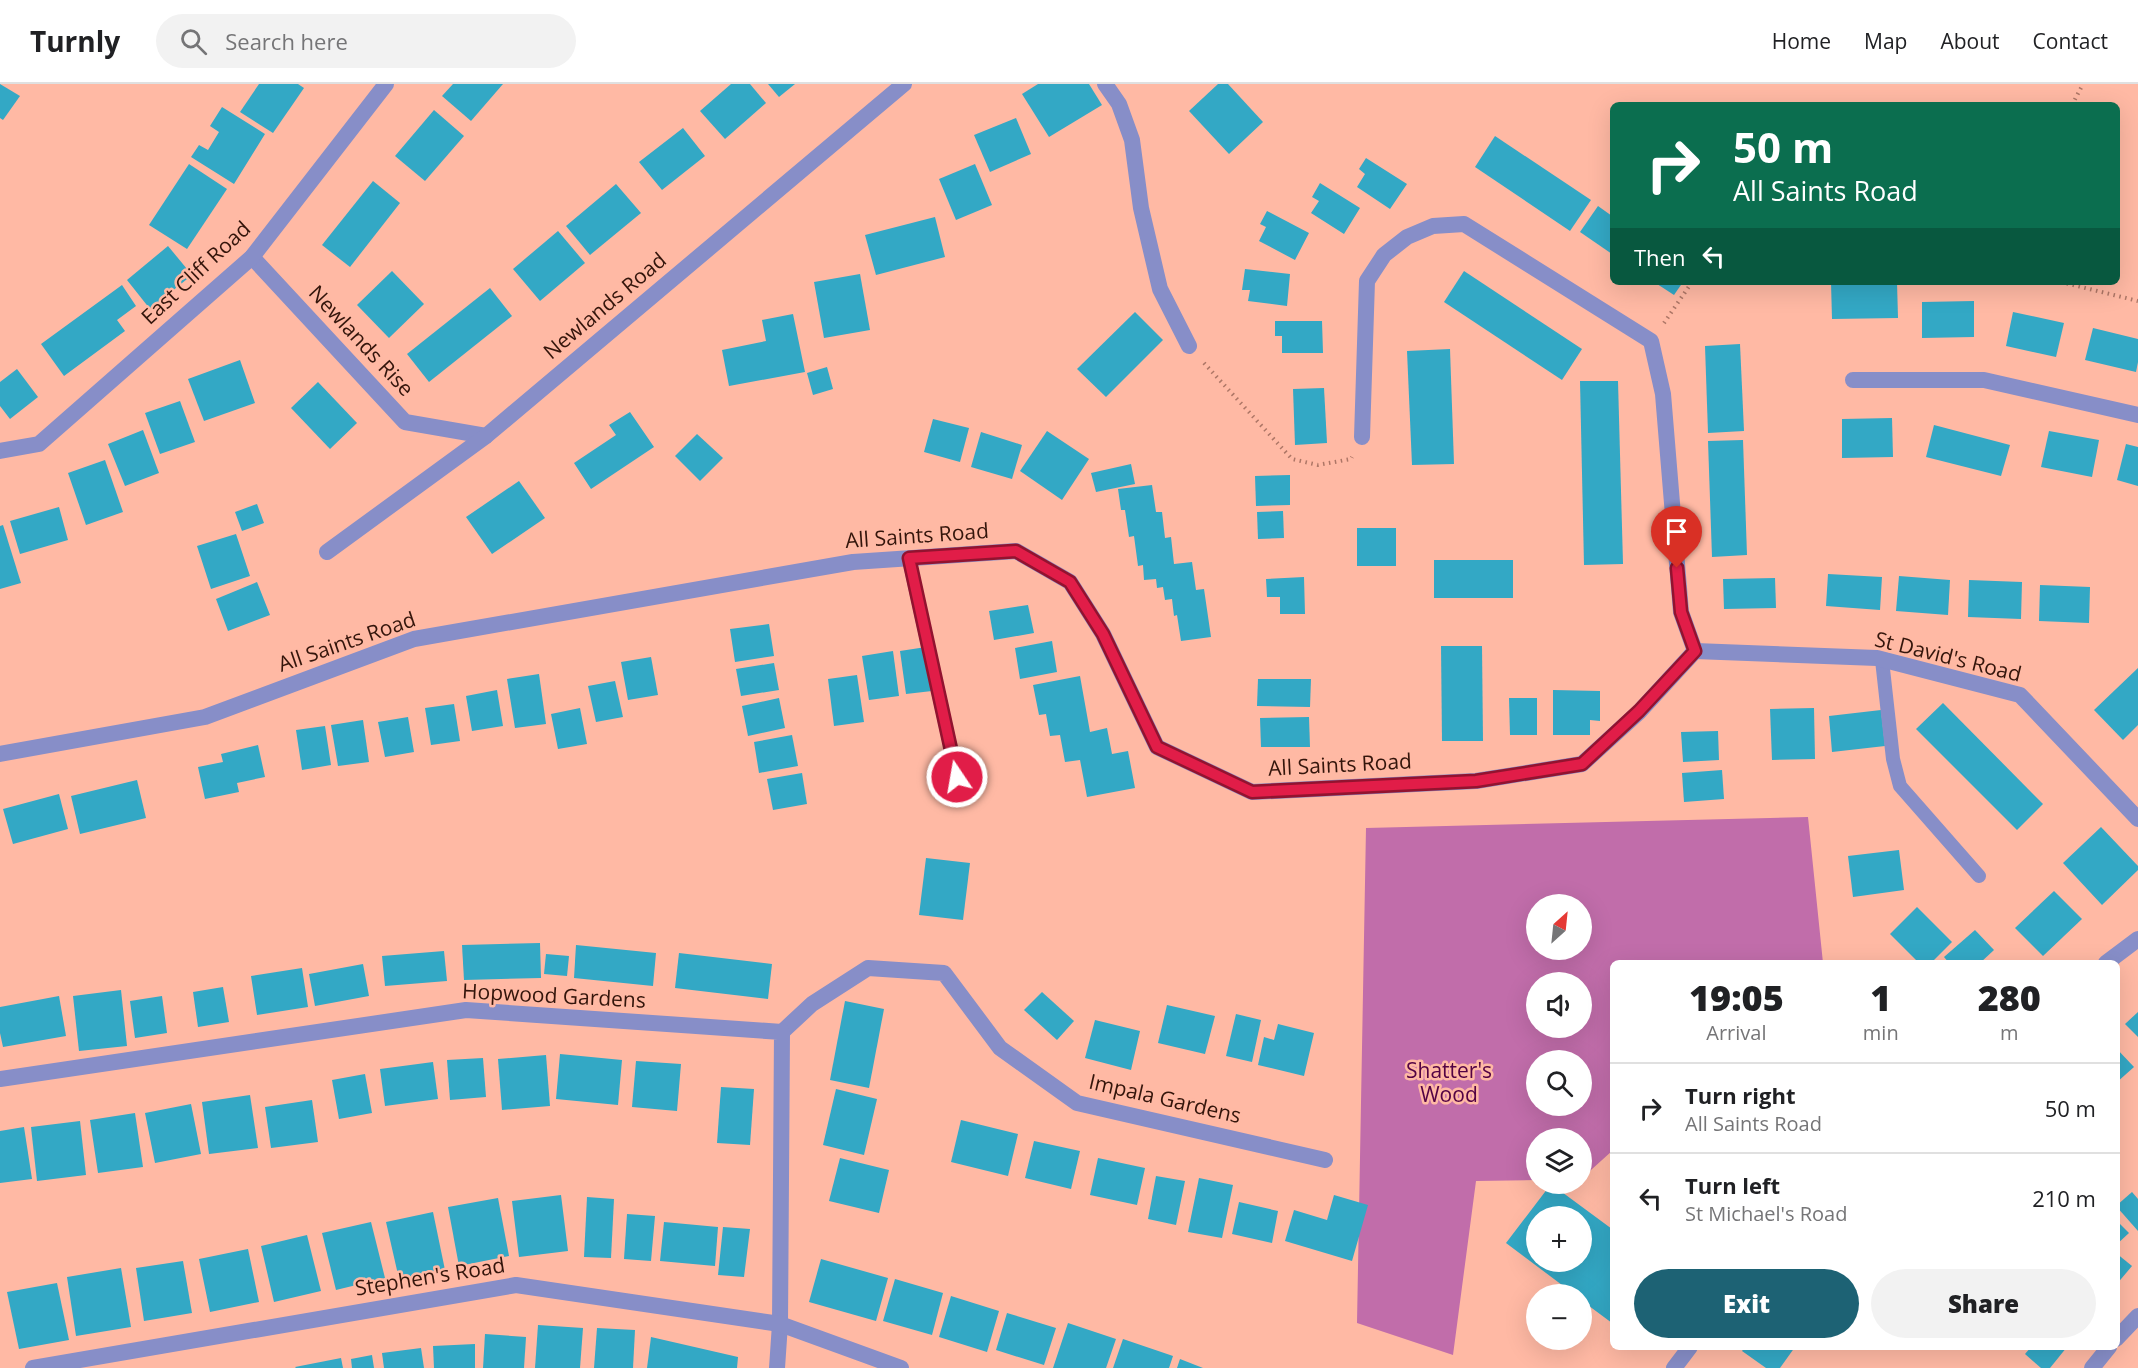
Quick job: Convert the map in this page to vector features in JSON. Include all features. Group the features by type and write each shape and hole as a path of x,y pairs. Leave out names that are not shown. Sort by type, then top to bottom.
{"street":[{"name":"East Cliff Road","path":"0,451 39,444 252,257 386,84"},
{"name":"Newlands Road","path":"327,552 486,436 904,84"},
{"path":"1105,84 1119,104 1132,140 1141,208 1160,290 1189,346"},
{"path":"1362,437 1367,281 1384,255 1407,237 1433,226 1464,224 1651,341 1663,394 1681,612 1695,651"},
{"name":"Newlands Rise","path":"252,257 405,422 486,436"},
{"path":"1853,380 1984,380 2138,416"},
{"name":"All Saints Road","path":"0,754 206,717 414,639 853,562 1016,551 1070,582 1103,634 1157,747 1252,792 1476,781 1582,764 1639,711 1695,651"},
{"name":"St David's Road","path":"1695,651 1882,660 2020,695 2138,819"},
{"path":"2110,960 2138,939"},
{"name":"Impala Gardens","path":"782,1032 812,1004 868,968 944,973 1000,1048 1077,1103 1325,1160"},
{"name":"Hopwood Gardens","path":"0,1079 466,1010 782,1032"},
{"path":"777,1368 780,1324 782,1032"},
{"name":"Stephen's Road","path":"33,1368 516,1285 780,1324 901,1368"},
{"path":"2120,1335 2138,1316"},
{"path":"1674,1368 1688,1350"},
{"path":"2092,1368 2107,1350"}],"lane":[{"path":"909,558 957,777"},
{"path":"1882,660 1893,759 1900,786 1979,876"}],"path":[{"path":"2074,102 2083,84"},
{"path":"1651,341 1690,285"},
{"path":"2073,285 2138,301"},
{"path":"1189,346 1292,459 1318,465 1351,459 1362,437"}],"green space":[{"name":"Shatter's Wood","path":"1808,817 1823,960 1610,960 1610,1153 1592,1169 1592,1128 1526,1128 1526,1180 1476,1181 1453,1355 1357,1323 1366,828"}],"building":[{"path":"0,84 20,96 3,120 0,118"},
{"path":"259,84 298,84 304,88 273,133 240,112"},
{"path":"453,84 503,84 471,121 442,96"},
{"path":"731,84 750,84 766,103 725,139 700,111"},
{"path":"768,84 795,84 779,97"},
{"path":"1038,84 1089,84 1102,105 1049,137 1022,94"},
{"path":"1218,84 1228,84 1263,122 1229,154 1189,111"},
{"path":"222,107 265,134 234,184 191,157 199,145 208,150 219,132 210,126"},
{"path":"434,110 464,136 425,181 395,156"},
{"path":"1016,118 1031,154 990,172 974,135"},
{"path":"683,128 705,156 662,190 639,162"},
{"path":"1495,136 1591,200 1570,231 1475,167"},
{"path":"1366,158 1407,184 1390,209 1357,187 1365,174 1359,169"},
{"path":"189,164 227,189 187,249 149,225"},
{"path":"975,164 992,205 956,220 939,179"},
{"path":"373,181 400,203 350,267 322,245"},
{"path":"1320,183 1360,208 1344,234 1311,213 1319,201 1312,197"},
{"path":"616,184 641,213 590,255 566,226"},
{"path":"1598,206 1610,215 1610,253 1580,232"},
{"path":"1267,211 1309,233 1295,260 1259,241 1266,227 1260,224"},
{"path":"935,217 945,257 876,275 865,235"},
{"path":"558,231 585,263 540,301 513,269"},
{"path":"168,246 192,275 150,309 127,280"},
{"path":"1245,269 1290,274 1287,306 1248,301 1250,290 1242,290"},
{"path":"392,271 424,304 389,338 357,305"},
{"path":"1464,271 1582,349 1562,380 1444,302"},
{"path":"860,274 870,330 824,338 814,282"},
{"path":"122,285 136,306 117,320 125,331 64,376 41,344"},
{"path":"1659,285 1681,285 1674,295"},
{"path":"1831,285 1897,285 1898,318 1832,319"},
{"path":"490,288 512,316 429,382 407,354"},
{"path":"1974,301 1974,337 1922,338 1922,302"},
{"path":"1135,312 1163,340 1106,397 1077,369"},
{"path":"2013,312 2064,323 2056,357 2006,346"},
{"path":"793,314 805,372 729,386 722,350 766,341 762,320"},
{"path":"1275,321 1322,321 1323,353 1282,353 1282,336 1275,336"},
{"path":"2093,328 2138,339 2136,372 2085,360"},
{"path":"1740,344 1744,431 1708,433 1705,346"},
{"path":"1450,349 1454,464 1412,465 1407,351"},
{"path":"240,360 255,403 204,421 188,379"},
{"path":"827,367 833,389 813,395 807,373"},
{"path":"17,369 38,397 10,419 0,406 0,382"},
{"path":"1580,381 1618,381 1623,564 1584,565"},
{"path":"318,382 357,423 330,449 291,408"},
{"path":"1324,388 1327,443 1295,445 1293,389"},
{"path":"180,401 195,442 160,454 145,413"},
{"path":"630,412 654,447 591,489 574,463 616,435 609,425"},
{"path":"1892,418 1893,457 1842,458 1842,419"},
{"path":"933,419 969,428 960,462 924,452"},
{"path":"1934,425 2010,445 2001,476 1926,457"},
{"path":"143,430 159,473 125,486 108,444"},
{"path":"1047,431 1089,459 1062,500 1020,471"},
{"path":"2049,431 2099,440 2092,477 2041,467"},
{"path":"981,432 1022,445 1012,479 971,467"},
{"path":"697,434 723,458 700,481 675,456"},
{"path":"1743,440 1747,555 1712,557 1708,441"},
{"path":"2126,444 2138,447 2138,486 2117,480"},
{"path":"105,460 123,512 86,525 68,473"},
{"path":"1131,464 1135,484 1096,492 1091,473"},
{"path":"1290,475 1290,505 1256,506 1255,476"},
{"path":"519,481 545,518 492,554 466,517"},
{"path":"1152,485 1156,512 1162,512 1165,538 1171,537 1174,564 1192,562 1196,590 1204,589 1211,637 1181,641 1172,599 1165,600 1163,587 1157,588 1156,579 1144,580 1143,565 1138,566 1134,536 1129,537 1125,510 1121,510 1118,489"},
{"path":"257,504 264,523 242,531 235,512"},
{"path":"59,507 68,540 20,554 10,521"},
{"path":"1283,511 1284,538 1258,539 1257,512"},
{"path":"3,525 21,583 0,589 0,526"},
{"path":"1357,528 1396,528 1396,566 1357,566"},
{"path":"236,534 250,576 211,589 197,546"},
{"path":"1434,560 1513,560 1513,598 1434,598"},
{"path":"1828,574 1882,577 1880,610 1826,606"},
{"path":"1899,576 1950,580 1948,615 1896,611"},
{"path":"1304,577 1305,614 1280,614 1280,597 1267,597 1266,579"},
{"path":"1775,578 1776,608 1724,609 1723,579"},
{"path":"1969,580 2022,582 2021,619 1968,617"},
{"path":"257,582 270,615 228,631 216,599"},
{"path":"2040,585 2090,587 2089,623 2039,621"},
{"path":"1028,605 1034,633 994,640 989,611"},
{"path":"769,624 774,656 735,662 730,629"},
{"path":"1052,641 1057,672 1020,679 1015,648"},
{"path":"1441,646 1482,646 1483,741 1442,741"},
{"path":"926,647 932,691 906,694 900,651"},
{"path":"893,651 899,696 869,700 862,656"},
{"path":"651,657 658,695 628,700 621,662"},
{"path":"774,663 779,690 741,696 736,669"},
{"path":"2138,668 2138,725 2123,740 2094,710"},
{"path":"539,674 546,724 515,728 507,679"},
{"path":"857,675 864,722 834,726 828,679"},
{"path":"1080,676 1090,732 1107,728 1112,754 1128,751 1135,788 1087,797 1080,760 1065,762 1060,735 1050,736 1046,714 1039,715 1033,685"},
{"path":"1258,679 1311,679 1310,707 1257,706"},
{"path":"615,681 623,717 596,722 588,686"},
{"path":"497,690 503,726 472,731 466,696"},
{"path":"1553,690 1600,691 1600,721 1590,720 1590,735 1553,735"},
{"path":"779,698 785,728 748,736 742,706"},
{"path":"1509,698 1537,698 1537,735 1510,735"},
{"path":"1943,703 2043,804 2017,830 1916,729"},
{"path":"454,704 460,741 431,745 425,708"},
{"path":"580,708 587,744 558,749 551,714"},
{"path":"1814,708 1815,759 1772,760 1770,709"},
{"path":"1881,710 1885,746 1832,752 1829,716"},
{"path":"408,717 414,752 385,757 378,722"},
{"path":"1309,717 1310,747 1261,747 1260,718"},
{"path":"363,720 369,762 338,766 331,725"},
{"path":"325,726 331,765 302,770 296,730"},
{"path":"1718,731 1719,760 1683,762 1681,732"},
{"path":"792,735 798,766 759,773 754,742"},
{"path":"258,745 265,777 237,783 239,792 205,799 198,767 223,762 221,754"},
{"path":"1722,770 1724,799 1684,802 1682,773"},
{"path":"802,773 807,804 773,810 767,779"},
{"path":"137,780 146,818 80,834 71,796"},
{"path":"59,794 68,829 13,844 3,809"},
{"path":"2101,827 2138,866 2138,870 2102,905 2063,863"},
{"path":"1899,850 1904,890 1853,897 1848,856"},
{"path":"926,858 970,863 963,920 919,915"},
{"path":"2054,891 2082,919 2043,956 2015,928"},
{"path":"1917,907 1952,942 1934,960 1916,960 1890,934"},
{"path":"1975,930 1994,950 1983,960 1946,960 1944,957"},
{"path":"540,943 541,978 464,980 462,945"},
{"path":"576,945 656,953 653,986 574,978"},
{"path":"444,951 447,981 385,986 382,956"},
{"path":"679,953 772,964 768,999 675,988"},
{"path":"546,954 569,956 567,976 544,974"},
{"path":"363,964 369,996 315,1006 309,974"},
{"path":"302,968 308,1007 257,1015 251,976"},
{"path":"223,987 229,1022 198,1027 193,992"},
{"path":"121,990 127,1046 79,1051 73,996"},
{"path":"1042,992 1074,1021 1057,1040 1024,1010"},
{"path":"59,996 66,1036 3,1047 0,1033 0,1007"},
{"path":"162,996 167,1033 135,1038 130,1001"},
{"path":"845,1001 884,1009 869,1088 830,1080"},
{"path":"1167,1005 1215,1016 1205,1054 1158,1043"},
{"path":"2138,1012 2138,1037 2125,1024"},
{"path":"1236,1014 1261,1020 1252,1062 1226,1056"},
{"path":"1095,1020 1140,1031 1131,1070 1085,1058"},
{"path":"1278,1024 1314,1033 1304,1076 1258,1065 1264,1037 1274,1040"},
{"path":"2120,1052 2134,1067 2120,1079"},
{"path":"560,1054 622,1060 618,1105 556,1099"},
{"path":"546,1055 550,1106 502,1110 498,1059"},
{"path":"483,1058 486,1097 450,1100 447,1060"},
{"path":"636,1061 681,1064 677,1111 632,1107"},
{"path":"433,1062 438,1099 385,1106 380,1069"},
{"path":"365,1074 372,1113 339,1119 332,1080"},
{"path":"721,1087 754,1089 750,1145 717,1143"},
{"path":"836,1089 877,1099 864,1155 823,1145"},
{"path":"250,1095 258,1148 209,1154 202,1102"},
{"path":"312,1100 318,1142 271,1148 265,1107"},
{"path":"191,1104 201,1154 155,1163 145,1113"},
{"path":"135,1113 143,1167 98,1173 90,1120"},
{"path":"961,1120 1018,1134 1008,1176 951,1162"},
{"path":"80,1121 86,1175 37,1181 31,1127"},
{"path":"24,1127 32,1179 0,1183 0,1131"},
{"path":"1034,1141 1080,1151 1071,1189 1025,1178"},
{"path":"840,1158 889,1170 879,1213 829,1201"},
{"path":"1098,1158 1145,1168 1137,1205 1090,1195"},
{"path":"1156,1176 1185,1181 1176,1225 1148,1219"},
{"path":"1199,1178 1233,1185 1222,1238 1188,1232"},
{"path":"2132,1192 2138,1199 2138,1231 2120,1211 2120,1202"},
{"path":"1543,1194 1565,1194 1581,1206 1534,1206"},
{"path":"561,1195 568,1251 519,1257 512,1201"},
{"path":"1334,1195 1368,1205 1352,1261 1285,1241 1294,1210 1327,1220"},
{"path":"587,1197 614,1199 611,1258 584,1257"},
{"path":"498,1198 509,1256 459,1266 448,1207"},
{"path":"1239,1202 1278,1211 1272,1243 1232,1234"},
{"path":"433,1212 445,1270 399,1279 386,1222"},
{"path":"627,1214 655,1216 651,1261 624,1259"},
{"path":"1592,1214 1610,1228 1610,1322 1592,1308 1592,1284 1561,1284 1545,1272 1592,1272"},
{"path":"1526,1217 1526,1258 1506,1243"},
{"path":"371,1222 385,1278 336,1290 322,1233"},
{"path":"664,1222 718,1227 715,1266 660,1261"},
{"path":"2120,1224 2129,1233 2120,1241"},
{"path":"723,1227 750,1229 744,1277 718,1275"},
{"path":"307,1235 321,1291 274,1302 261,1246"},
{"path":"248,1249 259,1302 210,1312 199,1259"},
{"path":"2120,1256 2132,1266 2120,1280"},
{"path":"821,1259 888,1278 876,1321 809,1302"},
{"path":"183,1261 192,1313 144,1321 136,1268"},
{"path":"121,1268 131,1327 76,1336 67,1277"},
{"path":"895,1279 943,1293 932,1335 883,1321"},
{"path":"57,1283 69,1340 19,1349 7,1292"},
{"path":"951,1296 999,1311 987,1352 939,1337"},
{"path":"1007,1313 1056,1328 1044,1365 996,1350"},
{"path":"1068,1323 1116,1339 1106,1368 1053,1368"},
{"path":"538,1325 583,1328 580,1368 535,1368"},
{"path":"597,1328 635,1330 633,1368 594,1368"},
{"path":"485,1334 526,1337 524,1368 483,1368"},
{"path":"651,1337 738,1357 737,1368 647,1368"},
{"path":"1123,1339 1173,1356 1169,1368 1113,1368"},
{"path":"475,1344 475,1368 434,1368 433,1346"},
{"path":"421,1348 424,1368 384,1368 382,1353"},
{"path":"1793,1350 1780,1368 1766,1368 1742,1351"},
{"path":"2028,1350 2065,1350 2050,1368 2041,1368 2025,1354"},
{"path":"372,1355 374,1368 352,1368 351,1359"},
{"path":"341,1358 343,1368 295,1367"},
{"path":"1180,1359 1203,1368 1177,1368"}],"route":[{"path":"957,777 909,558 1016,551 1070,582 1103,634 1157,747 1252,792 1476,781 1582,764 1639,711 1695,651 1681,612 1677,568"}]}
